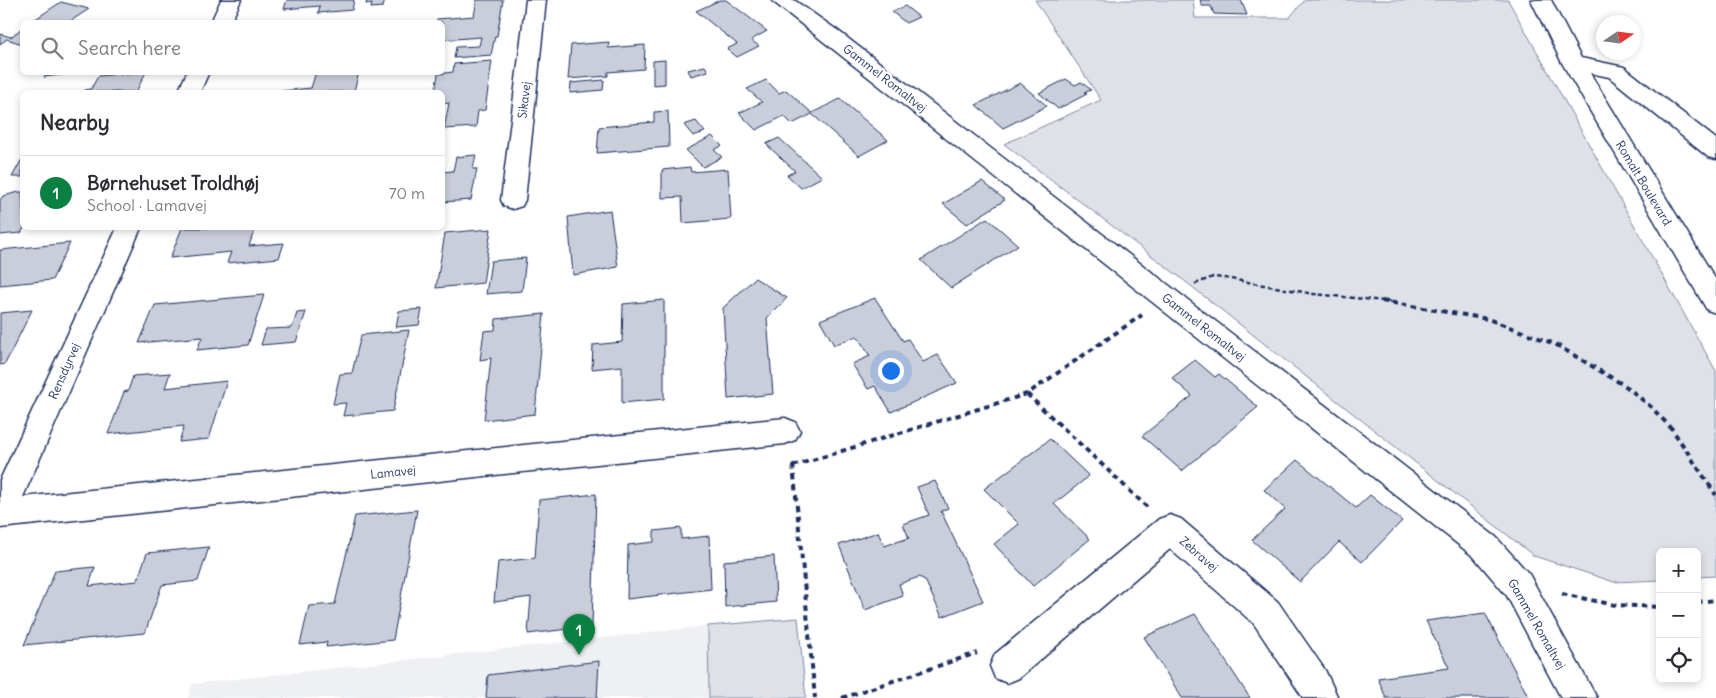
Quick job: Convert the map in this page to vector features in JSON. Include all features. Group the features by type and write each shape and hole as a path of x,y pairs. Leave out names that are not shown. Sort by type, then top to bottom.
{"street":[{"path":"222,20 231,0"},
{"name":"Sikavej","path":"513,200 536,0"},
{"name":"Gammel Romaltvej","path":"780,0 830,35 1485,547 1518,585 1580,698"},
{"name":"Romalt Boulevard","path":"1541,0 1572,63 1716,304"},
{"path":"1572,63 1616,72 1716,151"},
{"path":"190,90 197,75"},
{"name":"Rensdyrvej","path":"0,513 128,230"},
{"name":"Lamavej","path":"0,513 785,431"},
{"name":"Zebravej","path":"1007,666 1170,529 1266,613 1313,682 1321,698"}],"path":[{"path":"793,466 1027,394 1167,298 1213,276 1314,294 1403,303 1447,313 1488,319 1522,330 1555,344 1584,359 1627,387 1651,407 1672,429 1716,495"},
{"path":"1027,394 1170,529"},
{"path":"785,431 793,466 815,698"},
{"path":"1518,585 1615,605 1656,607"},
{"path":"1701,602 1716,600"},
{"path":"842,698 975,653 1007,666"}],"shaded area":[{"path":"1035,0 1193,0 1195,18 1289,18 1305,0 1508,0 1716,371 1716,576 1701,577 1701,548 1656,548 1656,580 1614,582 1534,556 1177,275 1004,144 1101,100"},
{"path":"798,618 806,698 709,698 708,626"},
{"path":"708,626 709,698 188,698 192,684"}],"building":[{"path":"287,0 354,0 352,10 318,13 320,6 284,9"},
{"path":"367,0 385,0 383,7 371,8 372,3 366,4"},
{"path":"477,0 503,0 497,36 495,36 491,55 454,58 456,47 479,46 481,37 445,40 445,20 437,19 474,16"},
{"path":"720,0 726,0 767,31 751,40 759,46 737,57 727,49 737,44 696,11"},
{"path":"1200,0 1241,0 1247,15 1214,14 1211,6 1202,6"},
{"path":"61,2 89,9 72,20 34,20"},
{"path":"905,6 919,17 906,23 892,12"},
{"path":"20,30 20,43 7,39 0,44 0,34 11,37"},
{"path":"609,42 608,48 645,45 644,69 608,72 608,76 568,79 571,45"},
{"path":"665,60 665,84 653,85 653,61"},
{"path":"492,61 485,110 478,111 476,127 445,129 449,103 445,104 445,90 435,90 438,75 453,72 454,64"},
{"path":"705,66 708,71 691,76 688,70"},
{"path":"144,75 137,90 85,90 91,89 98,76"},
{"path":"315,75 358,75 354,90 291,90 311,88"},
{"path":"1066,79 1075,85 1081,82 1091,90 1058,109 1039,93"},
{"path":"604,80 603,90 570,93 571,83"},
{"path":"766,80 779,93 786,90 812,113 840,99 888,140 859,156 812,114 792,124 784,116 756,130 739,113 762,102 747,89"},
{"path":"1020,83 1047,106 1003,128 976,105"},
{"path":"668,111 669,147 597,153 599,127 654,122 654,112"},
{"path":"696,121 705,132 693,136 684,125"},
{"path":"712,136 722,146 714,150 722,157 703,167 686,150"},
{"path":"779,138 822,177 801,188 787,175 795,171 766,144"},
{"path":"476,155 473,169 477,169 471,200 445,202 445,172 453,171 456,157"},
{"path":"20,163 20,177 12,177"},
{"path":"690,167 691,172 728,169 731,219 683,223 682,197 662,198 662,170"},
{"path":"982,181 1005,200 967,224 943,204"},
{"path":"20,192 20,230 23,230 21,233 0,235 0,200 3,196"},
{"path":"610,210 618,267 573,275 568,217"},
{"path":"987,218 1018,245 951,288 921,260"},
{"path":"491,229 483,283 436,288 445,233"},
{"path":"181,230 254,230 249,246 284,243 279,258 227,263 231,252 170,258"},
{"path":"70,243 52,280 0,285 0,250"},
{"path":"526,258 522,291 486,294 491,261"},
{"path":"755,278 787,298 767,318 773,394 728,399 723,308"},
{"path":"264,295 248,345 197,350 202,337 139,343 155,305"},
{"path":"875,298 903,341 908,339 923,362 938,355 957,383 891,412 875,386 868,389 852,364 870,356 857,336 834,345 820,320"},
{"path":"664,300 664,399 622,403 622,366 592,369 593,345 622,342 623,304"},
{"path":"422,309 419,325 396,327 399,311"},
{"path":"32,310 5,364 0,365 0,313"},
{"path":"306,312 296,342 261,345 266,329 292,328 297,313"},
{"path":"544,314 535,414 484,420 491,358 480,360 484,331 495,330 496,319"},
{"path":"409,330 393,411 343,416 346,403 333,404 340,374 352,373 361,335"},
{"path":"1195,360 1215,377 1219,374 1258,407 1182,471 1142,436 1192,396 1172,378"},
{"path":"170,373 165,388 227,381 209,439 179,442 184,426 108,434 124,392 128,391 133,376"},
{"path":"1050,439 1089,476 1054,504 1090,539 1033,586 994,544 1019,524 984,489"},
{"path":"1297,460 1356,508 1370,495 1402,521 1362,562 1339,542 1300,582 1252,540 1285,509 1264,490"},
{"path":"935,481 948,508 941,511 983,601 942,617 925,580 919,577 899,584 903,596 865,610 839,545 878,532 884,546 909,538 903,524 929,515 917,487"},
{"path":"596,494 592,626 528,634 531,597 494,602 498,562 535,558 539,500"},
{"path":"417,510 393,640 326,647 327,642 300,645 309,606 335,604 355,516"},
{"path":"681,528 681,539 709,536 711,589 627,599 628,545 654,542 654,531"},
{"path":"209,547 198,581 162,585 145,633 24,645 55,571 95,567 89,586 137,581 147,553"},
{"path":"774,556 776,602 725,607 724,561"},
{"path":"1485,613 1529,698 1386,698 1378,678 1449,668 1426,621"},
{"path":"1195,614 1250,698 1182,698 1144,637"},
{"path":"599,661 597,698 486,698 488,675"}],"place":[{"name":"Børnehuset Troldhøj","path":"579,655"}]}
